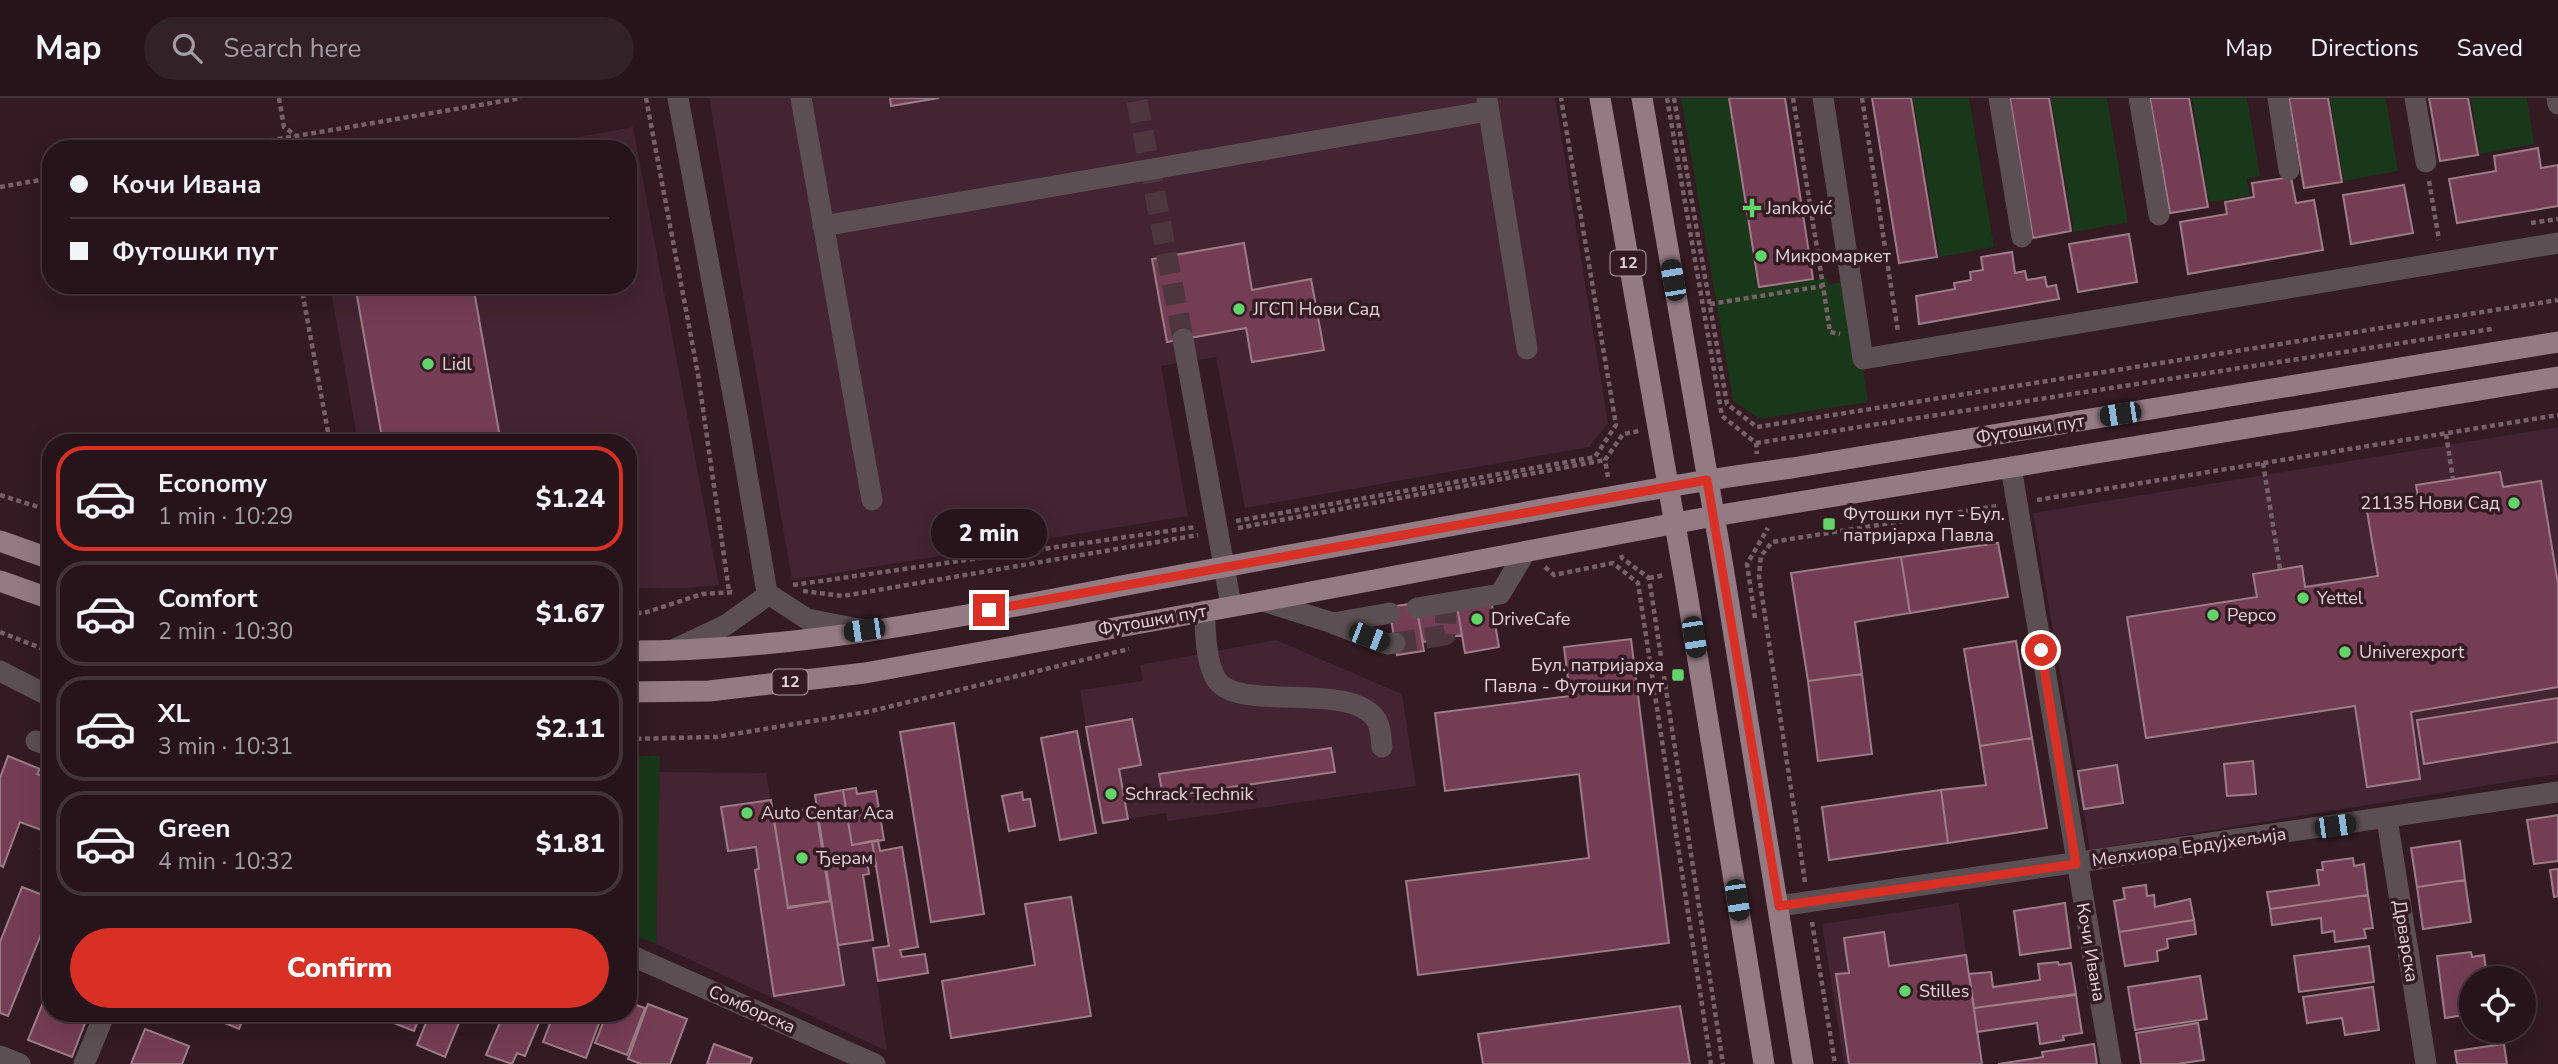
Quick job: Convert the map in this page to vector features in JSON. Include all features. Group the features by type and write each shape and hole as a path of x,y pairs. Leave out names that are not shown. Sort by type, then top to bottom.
{"main road":[{"name":"12","path":"637,652 779,643 1039,602 1667,486 1600,98"},
{"name":"12","path":"1642,98 1714,516 1674,524"},
{"name":"Футошки пут","path":"1667,486 2558,342"},
{"name":"Футошки пут","path":"1714,516 2558,377"},
{"path":"1667,486 1764,1064"},
{"path":"1714,516 1779,906 1802,1064"},
{"name":"Футошки пут","path":"637,692 709,691 865,673 1674,524"},
{"path":"0,541 42,556"},
{"path":"0,581 42,596"}],"street":[{"path":"678,98 768,594 807,619 864,630"},
{"path":"801,98 872,500"},
{"path":"1823,98 1863,359 2558,243"},
{"path":"1999,98 2022,237"},
{"path":"2139,98 2159,215"},
{"path":"2278,98 2289,170"},
{"path":"2415,98 2426,162"},
{"path":"2557,98 2558,104"},
{"path":"823,226 1487,105 1527,349"},
{"path":"1183,339 1231,606"},
{"name":"Кочи Ивана","path":"2011,467 2111,1064"},
{"path":"1417,608 1446,606 1500,594 1526,551"},
{"path":"670,651 726,625 768,594"},
{"path":"1263,601 1387,644 1395,643"},
{"path":"1204,611 1210,664 1216,680 1225,690 1253,695 1322,699 1357,706 1371,714 1378,722 1382,747"},
{"path":"1332,623 1390,613"},
{"path":"0,671 42,693"},
{"name":"Мелхиора Ердујхељија","path":"1779,906 2558,792"},
{"name":"Дрварска","path":"2387,819 2426,1064"},
{"name":"Сомборска","path":"637,958 875,1064"},
{"path":"84,1064 101,1022"},
{"path":"0,1056 20,1064"}],"path":[{"path":"279,98 284,127 295,135"},
{"path":"269,140 521,98"},
{"path":"646,98 698,374 729,591 768,594 807,591 843,596 1218,531 1605,460 1623,434"},
{"path":"1561,98 1616,425 1595,457"},
{"path":"1667,98 1722,416 1756,443 1759,472"},
{"path":"1674,98 1727,404 1757,426 2558,300"},
{"path":"1793,98 1830,332 1860,338 1898,332 1862,98"},
{"path":"2426,162 2439,240"},
{"path":"0,187 42,180"},
{"path":"1710,304 1823,286"},
{"path":"303,294 328,434"},
{"path":"1756,443 2503,327"},
{"path":"1835,1064 1759,576 1761,556 1772,542 2558,415"},
{"path":"2446,433 2453,479"},
{"path":"2263,463 2280,569"},
{"path":"0,495 42,508"},
{"path":"1757,631 1747,564 1768,529 1765,508"},
{"path":"1622,558 1648,578 1723,1064"},
{"path":"1613,563 1638,583 1711,1064"},
{"path":"637,613 702,594 735,592"},
{"path":"0,632 42,648"},
{"path":"637,739 716,737 867,712 1137,648"}],"shaded area":[{"path":"709,98 1555,98 1608,423 1589,447 1245,508 1216,357 1161,366 1188,516 792,580"},
{"path":"633,127 635,140 563,140"},
{"path":"637,148 719,585 637,588 637,434 356,434 332,294 637,294"},
{"path":"2558,427 2558,774 2090,850 2033,513"},
{"path":"1276,640 1402,694 1416,786 1168,821 1166,813 1103,823 1080,690 1143,681 1140,665"},
{"path":"659,772 766,773 788,907 831,901 838,945 871,940 887,1051 656,944"},
{"name":"Stilles","path":"1959,903 1982,1064 1844,1064 1822,924"}],"green space":[{"path":"1681,98 1728,98 1758,289 1827,278 1828,285 1849,281 1868,402 1759,419 1733,400"},
{"path":"1913,98 1969,98 1994,247 1940,257"},
{"path":"2051,98 2107,98 2128,222 2074,232"},
{"path":"2192,98 2247,98 2260,176 2247,179 2250,196 2209,202"},
{"path":"2330,98 2386,98 2398,171 2344,181"},
{"path":"2471,98 2527,98 2534,144 2480,154"},
{"path":"637,756 660,756 656,944 637,937"}],"building":[{"path":"890,98 939,98 891,106"},
{"path":"1729,98 1785,98 1813,279 1759,287"},
{"path":"1872,98 1911,98 1937,257 1899,263"},
{"path":"2010,98 2049,98 2071,231 2033,238"},
{"path":"2150,98 2189,98 2208,207 2170,213"},
{"path":"2289,98 2328,98 2342,182 2304,188"},
{"path":"2429,98 2468,98 2478,155 2440,161"},
{"path":"2538,148 2541,168 2558,165 2558,206 2457,223 2449,179 2496,171 2494,156"},
{"path":"2291,177 2296,203 2314,200 2323,250 2188,274 2180,222 2227,214 2225,202 2254,197 2252,183"},
{"path":"2404,185 2413,233 2351,244 2343,195"},
{"path":"2129,234 2137,282 2078,292 2069,244"},
{"name":"ЈГСП Нови Сад","path":"1244,243 1252,290 1311,279 1324,350 1252,362 1246,328 1167,342 1152,259"},
{"path":"2012,252 2015,273 2025,271 2027,280 2045,277 2047,287 2056,285 2059,299 1919,324 1916,296 1955,289 1954,283 1971,280 1970,272 1983,270 1981,257"},
{"name":"Lidl","path":"357,294 475,294 499,434 381,434"},
{"name":"Univerexport","path":"2500,472 2503,487 2541,481 2558,584 2558,687 2411,712 2420,779 2367,787 2355,706 2146,738 2127,617 2257,597 2253,574 2302,566 2305,587 2378,576 2367,511 2419,503 2416,485"},
{"path":"1998,543 2008,597 1910,613 1901,557"},
{"path":"1901,557 1910,613 1855,622 1862,674 1808,681 1791,573"},
{"path":"1491,600 1499,647 1465,653 1457,606"},
{"path":"1416,603 1424,651 1397,655 1389,607"},
{"path":"1457,606 1462,635 1423,642 1417,613"},
{"path":"1631,639 1669,943 1418,975 1406,881 1589,858 1579,774 1445,791 1435,713 1570,696 1564,647"},
{"path":"2016,641 2032,738 1980,746 1964,649"},
{"path":"1862,674 1872,754 1818,761 1808,681"},
{"path":"2558,698 2558,742 2424,764 2417,720"},
{"name":"Schrack Technik","path":"1132,719 1141,765 1119,769 1128,819 1103,823 1086,727"},
{"path":"954,723 984,914 931,922 900,732"},
{"path":"1077,731 1096,833 1060,840 1041,738"},
{"path":"2032,738 2047,828 1948,843 1941,790 1986,785 1980,746"},
{"path":"1331,748 1335,772 1163,797 1159,774"},
{"path":"8,756 40,769 37,774 42,776 42,830 20,822 3,867 0,865 0,778"},
{"path":"2253,761 2256,794 2227,796 2224,764"},
{"path":"2117,765 2123,803 2084,809 2078,771"},
{"path":"856,788 857,794 876,791 884,840 852,845 843,790"},
{"path":"843,790 852,845 872,841 876,865 868,866 869,874 863,875 873,940 838,945 815,795"},
{"path":"1941,790 1948,843 1829,860 1822,807"},
{"path":"1022,792 1023,800 1030,799 1035,826 1009,831 1002,796"},
{"path":"771,800 788,908 831,901 844,985 774,996 755,870 759,869 756,847 728,851 721,807"},
{"name":"Ђерам","path":"816,808 830,901 788,907 773,815"},
{"path":"2558,815 2558,861 2534,864 2527,820"},
{"path":"878,840 880,851 902,847 918,947 900,950 902,957 925,954 928,973 878,981 873,948 889,946 872,841"},
{"path":"2460,841 2465,880 2417,887 2411,848"},
{"path":"2353,858 2354,866 2364,864 2368,895 2270,909 2267,892 2319,885 2317,870 2323,870 2322,862"},
{"path":"2558,869 2558,896 2554,897 2550,870"},
{"path":"2465,880 2471,922 2423,929 2417,887"},
{"path":"2146,885 2147,896 2154,895 2155,907 2190,899 2194,920 2119,932 2114,901 2125,899 2123,888"},
{"path":"22,887 42,895 42,932 8,1016 0,1013 0,942"},
{"path":"2368,895 2373,928 2364,929 2366,938 2335,942 2334,931 2322,933 2321,918 2272,925 2270,909"},
{"path":"1071,897 1091,1016 951,1038 942,981 1035,965 1025,904"},
{"path":"2065,903 2071,948 2020,955 2014,911"},
{"path":"2194,920 2196,934 2167,939 2168,948 2157,951 2158,961 2125,966 2119,932"},
{"name":"Stilles","path":"1884,932 1889,966 1966,955 1982,1064 1849,1064 1836,974 1849,973 1844,938"},
{"path":"2369,946 2374,982 2299,992 2294,956"},
{"path":"2471,952 2472,957 2484,955 2485,966 2459,966 2459,1016 2445,1018 2437,956"},
{"path":"2058,962 2059,965 2071,963 2076,994 1974,1008 1969,974 1991,972 1993,987 2040,980 2038,964"},
{"path":"2200,976 2207,1019 2135,1030 2128,987"},
{"path":"2373,987 2379,1030 2345,1035 2342,1018 2307,1023 2303,997"},
{"path":"2076,995 2082,1033 2063,1036 2064,1040 2040,1044 2037,1023 1977,1032 1974,1008"},
{"path":"648,1004 687,1019 670,1064 641,1064 628,1059"},
{"path":"42,1005 42,1022 86,1022 72,1057 28,1040"},
{"path":"637,1005 645,1008 627,1055 595,1043 603,1022 637,1022"},
{"path":"1680,1006 1690,1064 1483,1064 1478,1034"},
{"path":"222,1022 242,1022 239,1029"},
{"path":"391,1022 418,1022 414,1031"},
{"path":"426,1022 459,1022 445,1057 417,1045"},
{"path":"500,1022 539,1022 525,1056 517,1053 512,1064 486,1055"},
{"path":"551,1022 600,1022 586,1058 543,1042"},
{"path":"2198,1023 2204,1060 2177,1064 2141,1064 2136,1033"},
{"path":"145,1029 189,1046 182,1064 131,1064"},
{"path":"714,1044 752,1058 750,1064 707,1064"},
{"path":"2094,1044 2097,1064 1998,1064 2043,1057 2042,1052"},
{"path":"2504,1044 2507,1064 2457,1064 2455,1051"}],"tunnel":[{"path":"1137,101 1183,339"},
{"path":"1395,643 1445,635 1446,608"}],"place":[{"name":"Janković","path":"1752,208"},
{"name":"Микромаркет","path":"1761,256"},
{"name":"ЈГСП Нови Сад","path":"1239,309"},
{"name":"Lidl","path":"428,364"},
{"name":"21135 Нови Сад","path":"2514,503"},
{"name":"Футошки пут - Бул. патријарха Павла","path":"1829,524"},
{"name":"Yettel","path":"2303,598"},
{"name":"Pepco","path":"2213,615"},
{"name":"DriveCafe","path":"1477,619"},
{"name":"Univerexport","path":"2345,652"},
{"name":"Бул. патријарха Павла - Футошки пут","path":"1678,675"},
{"name":"Schrack Technik","path":"1111,794"},
{"name":"Auto Centar Aca","path":"747,813"},
{"name":"Ђерам","path":"802,858"},
{"name":"Stilles","path":"1905,991"}],"route":[{"path":"989,610 1707,480 1779,906 2076,864 2041,650"}]}
